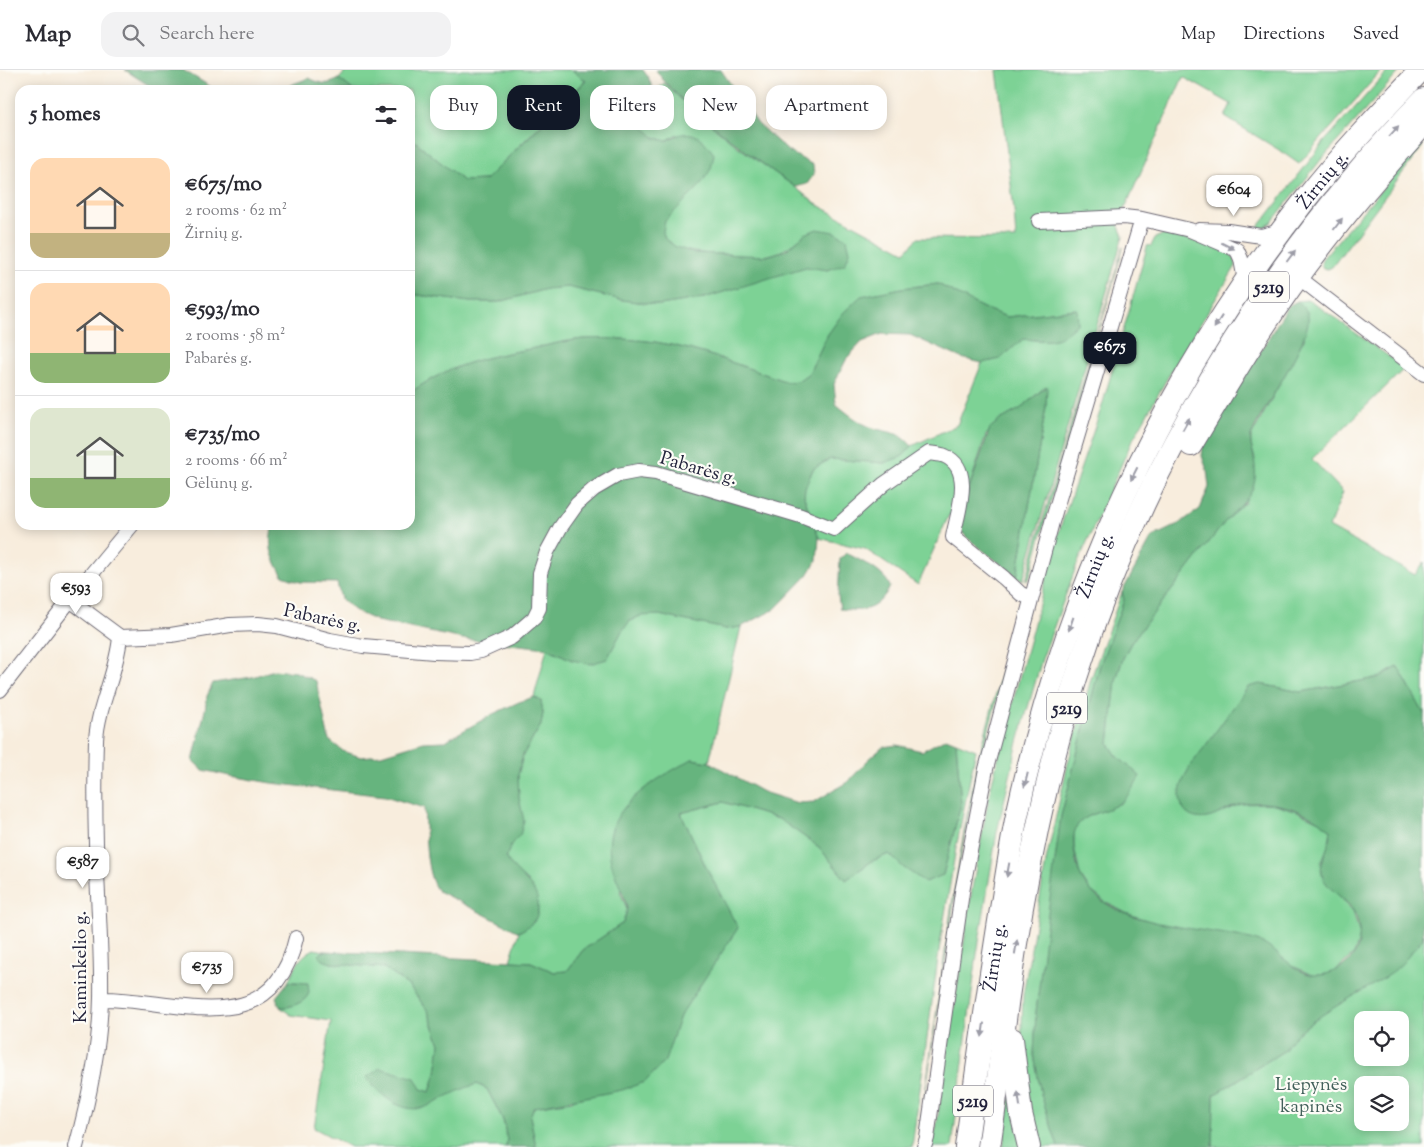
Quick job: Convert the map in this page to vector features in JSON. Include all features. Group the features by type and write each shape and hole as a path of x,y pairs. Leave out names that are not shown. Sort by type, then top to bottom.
{"highway":[{"name":"5219","path":"1393,100 1415,70"},
{"name":"Žirnių g.","path":"966,1147 993,958 1016,822 1054,673 1071,621 1096,558 1127,488 1156,430 1194,362 1245,281 1328,172 1421,70"},
{"name":"Žirnių g.","path":"989,1147 1008,995 1038,826 1057,743 1076,678 1118,563 1182,430 1264,294 1284,265 1352,178 1424,99"},
{"name":"5219","path":"1118,563 1171,480 1246,354 1298,277 1343,217 1424,124"},
{"path":"1008,995 1021,1112 1029,1147"}],"street":[{"path":"1039,221 1112,218 1142,219 1190,230 1237,250 1241,259 1245,281"},
{"path":"924,1147 927,1138 962,892 986,769 1031,598 1142,219"},
{"path":"1190,230 1228,231 1261,236 1281,232"},
{"path":"1298,277 1424,374"},
{"name":"Pabarės g.","path":"120,637 171,634 230,625 258,624 277,626 330,640 372,647 434,652 470,653 482,651 512,637 534,618 539,608 540,573 547,552 560,528 577,504 594,488 618,475 639,471 656,473 801,516 834,530 884,484 929,453 946,456 959,468 963,482 953,538 1022,594 1031,598"},
{"path":"0,690 70,600 128,530"},
{"path":"70,600 120,637"},
{"name":"Kaminkelio g.","path":"76,1147 94,1068 101,999 96,842 96,740 100,717 119,653 120,637"},
{"path":"101,999 219,1009 244,1005 277,984 293,952 296,938"}],"green space":[{"path":"125,70 183,70 208,85 148,85"},
{"path":"347,70 572,70 586,80 580,86 507,85 507,130 536,130 485,180 463,181 415,141 415,85 347,85 339,79"},
{"path":"572,70 643,70 651,85 590,85 590,130 647,130 654,137 666,141 688,133 704,141 714,154 711,169 699,187 665,221 663,232 665,239 676,247 694,253 767,256 786,250 805,234 817,229 835,232 847,239 850,252 845,264 828,270 806,267 704,298 660,305 622,300 568,287 546,289 499,302 470,302 415,295 415,141 463,181 485,180 536,130 580,130 580,87 586,81"},
{"path":"656,70 721,70 731,85 684,85 684,101 674,92 674,85 667,84"},
{"path":"997,70 1382,70 1299,164 1225,117 1231,104 1183,77 1118,224 1123,236 1023,580 1017,577 1046,407 1046,386 1020,409 1000,420 986,435 959,519 949,515 918,585 865,549 819,538 804,497 805,488 813,469 830,459 884,463 903,456 912,446 957,425 982,363 1000,359 1023,339 1053,340 1064,335 1077,323 1076,309 1007,317 983,308 938,284 902,288 861,297 828,334 809,373 798,381 787,382 722,359 672,345 636,340 594,339 575,340 482,359 438,375 415,389 415,295 470,302 499,302 546,289 568,287 622,300 660,305 704,298 806,266 828,270 805,234 784,250 764,256 696,252 673,246 666,240 662,232 665,221 678,207 677,134 666,141 654,137 647,130 674,130 674,92 684,102 684,130 718,130 816,204 905,252 918,238 1016,239"},
{"path":"1389,70 1401,70 1320,161 1272,222 1264,228 1257,229 1324,142"},
{"path":"309,78 324,83 331,83 339,79 347,85 292,85"},
{"path":"756,121 788,151 813,165 814,174 807,184 795,187 719,130 756,130"},
{"path":"1422,142 1422,147 1332,267 1328,269 1323,268 1321,264 1322,259"},
{"path":"1162,235 1217,247 1231,254 1236,266 1169,375 1131,443 1076,567 1042,659 1018,742 997,832 977,954 952,1147 932,1147 972,889 990,791 1002,742 1058,534 1102,406 1147,247 1148,245 1151,246 1155,238"},
{"path":"1123,247 1029,579 1026,581 1037,540"},
{"path":"938,284 983,308 1007,317 1077,309 1078,323 1059,338 1053,340 1023,339 1000,359 982,363 961,358 910,335 882,334 862,342 847,358 834,384 836,404 863,423 898,435 912,446 903,456 884,463 830,459 813,469 805,488 804,497 819,538 817,560 808,575 775,609 741,627 726,629 659,615 640,616 630,621 622,631 607,659 590,664 572,660 547,648 463,639 377,621 357,612 341,599 337,583 300,582 283,576 273,557 270,540 272,530 415,530 415,389 438,375 498,355 584,339 615,339 672,345 722,359 787,382 798,381 809,373 828,334 843,313 861,296 902,288"},
{"path":"1297,301 1311,301 1405,368 1312,459 1343,492 1329,527 1415,575 1424,562 1424,714 1398,667 1377,678 1301,692 1260,684 1207,818 1241,804 1272,803 1297,811 1321,822 1331,830 1329,844 1321,863 1323,878 1353,911 1360,936 1354,954 1333,973 1314,976 1291,965 1258,942 1158,924 1126,913 1105,902 1090,890 1080,875 1074,846 1074,831 1080,820 1121,803 1139,776 1117,756 1109,744 1116,680 1123,658 1132,641 1224,523 1238,507 1245,503 1255,459 1251,437 1304,339 1307,312"},
{"path":"1297,301 1307,312 1308,322 1304,337 1296,354 1251,436 1255,470 1253,488 1244,502 1224,523 1132,641 1123,658 1116,680 1109,744 1117,756 1140,776 1123,801 1087,817 1076,827 1074,847 1076,862 1081,877 1095,895 1113,908 1136,917 1160,923 1257,941 1264,944 1300,971 1308,974 1321,975 1337,970 1354,955 1357,950 1359,934 1358,922 1351,907 1329,887 1323,878 1322,865 1331,830 1301,812 1266,803 1242,804 1211,817 1200,819 1188,814 1182,807 1181,787 1192,764 1248,687 1260,684 1301,692 1377,678 1398,667 1424,714 1423,938 1395,970 1318,1018 1292,1039 1285,1050 1214,1095 1213,1147 1058,1147 1041,1094 1034,1055 1036,1012 1061,816 1100,665 1124,600 1122,592 1152,537 1177,525 1200,509 1209,487 1207,470 1202,456 1203,445 1288,306"},
{"path":"1047,386 1046,407 1017,577 966,537 961,530 959,519 990,428 1020,409"},
{"path":"846,553 878,572 888,582 890,587 885,595 880,601 869,608 863,610 840,609 838,596 840,559"},
{"path":"1122,592 1124,600 1100,665 1061,816 1036,1012 1034,1055 1041,1094 1058,1147 1036,1147 1021,1051 1023,995 1047,856 1068,763 1091,679"},
{"path":"1020,602 1022,604 985,744 967,822 919,1136 964,832 978,761"},
{"path":"659,615 726,629 741,627 709,762 692,759 620,891 627,909 623,923 583,950 567,971 554,972 531,962 510,961 519,932 534,922 538,911 528,882 511,867 506,857 512,843 520,835 518,775 523,755 541,725 543,713 541,701 534,697 547,648 572,660 607,659 627,624 640,616"},
{"path":"274,670 296,672 316,681 329,740 343,751 361,757 381,755 423,742 445,741 493,714 519,702 534,697 541,701 543,713 541,725 523,755 518,775 519,798 524,821 520,835 512,843 506,857 531,887 538,900 538,913 532,923 519,932 438,891 433,884 428,864 424,808 385,796 271,783 225,775 203,770 193,761 207,696 213,683 252,677"},
{"path":"946,738 956,742 961,804 943,875 925,882 904,868 889,854 872,861 846,880 819,847 779,819 723,802 681,813 705,865 738,928 680,1016 665,1061 645,1082 622,1090 534,1107 530,1116 536,1147 506,1147 507,1140 503,1120 487,1089 477,1084 425,1107 414,1109 406,1108 391,1101 366,1078 380,1068 415,1078 421,1089 430,1092 436,1073 440,1044 428,1011 409,986 384,968 331,963 323,960 318,955 325,951 531,962 554,972 567,971 583,950 623,923 627,908 613,869 609,849 612,831 619,815 630,801 660,778 692,759 709,762 763,792 798,803 814,802 849,781 883,747 897,745 922,751"},
{"path":"956,742 976,750 956,848 940,944 912,1147 536,1147 530,1116 534,1107 572,1101 673,1034 680,1016 705,976 705,865 681,813 723,802 779,819 819,847 846,880 872,861 889,854 904,868 943,875 961,804"},
{"name":"Liepynės kapinės","path":"1424,934 1424,1147 1213,1147 1214,1095 1285,1050 1288,1042 1305,1027 1423,938"},
{"path":"314,949 325,951 319,956 331,963 384,968 409,986 428,1011 440,1044 436,1073 430,1092 421,1089 393,1103 476,1084 487,1089 503,1120 507,1140 506,1147 350,1147 314,1128 331,1021 291,1015 280,1007 294,1005 300,982 288,982 301,959"},
{"path":"288,982 308,983 308,996 293,1006 280,1007 276,997"},
{"path":"1011,1093 1022,1147 1003,1147"}]}
